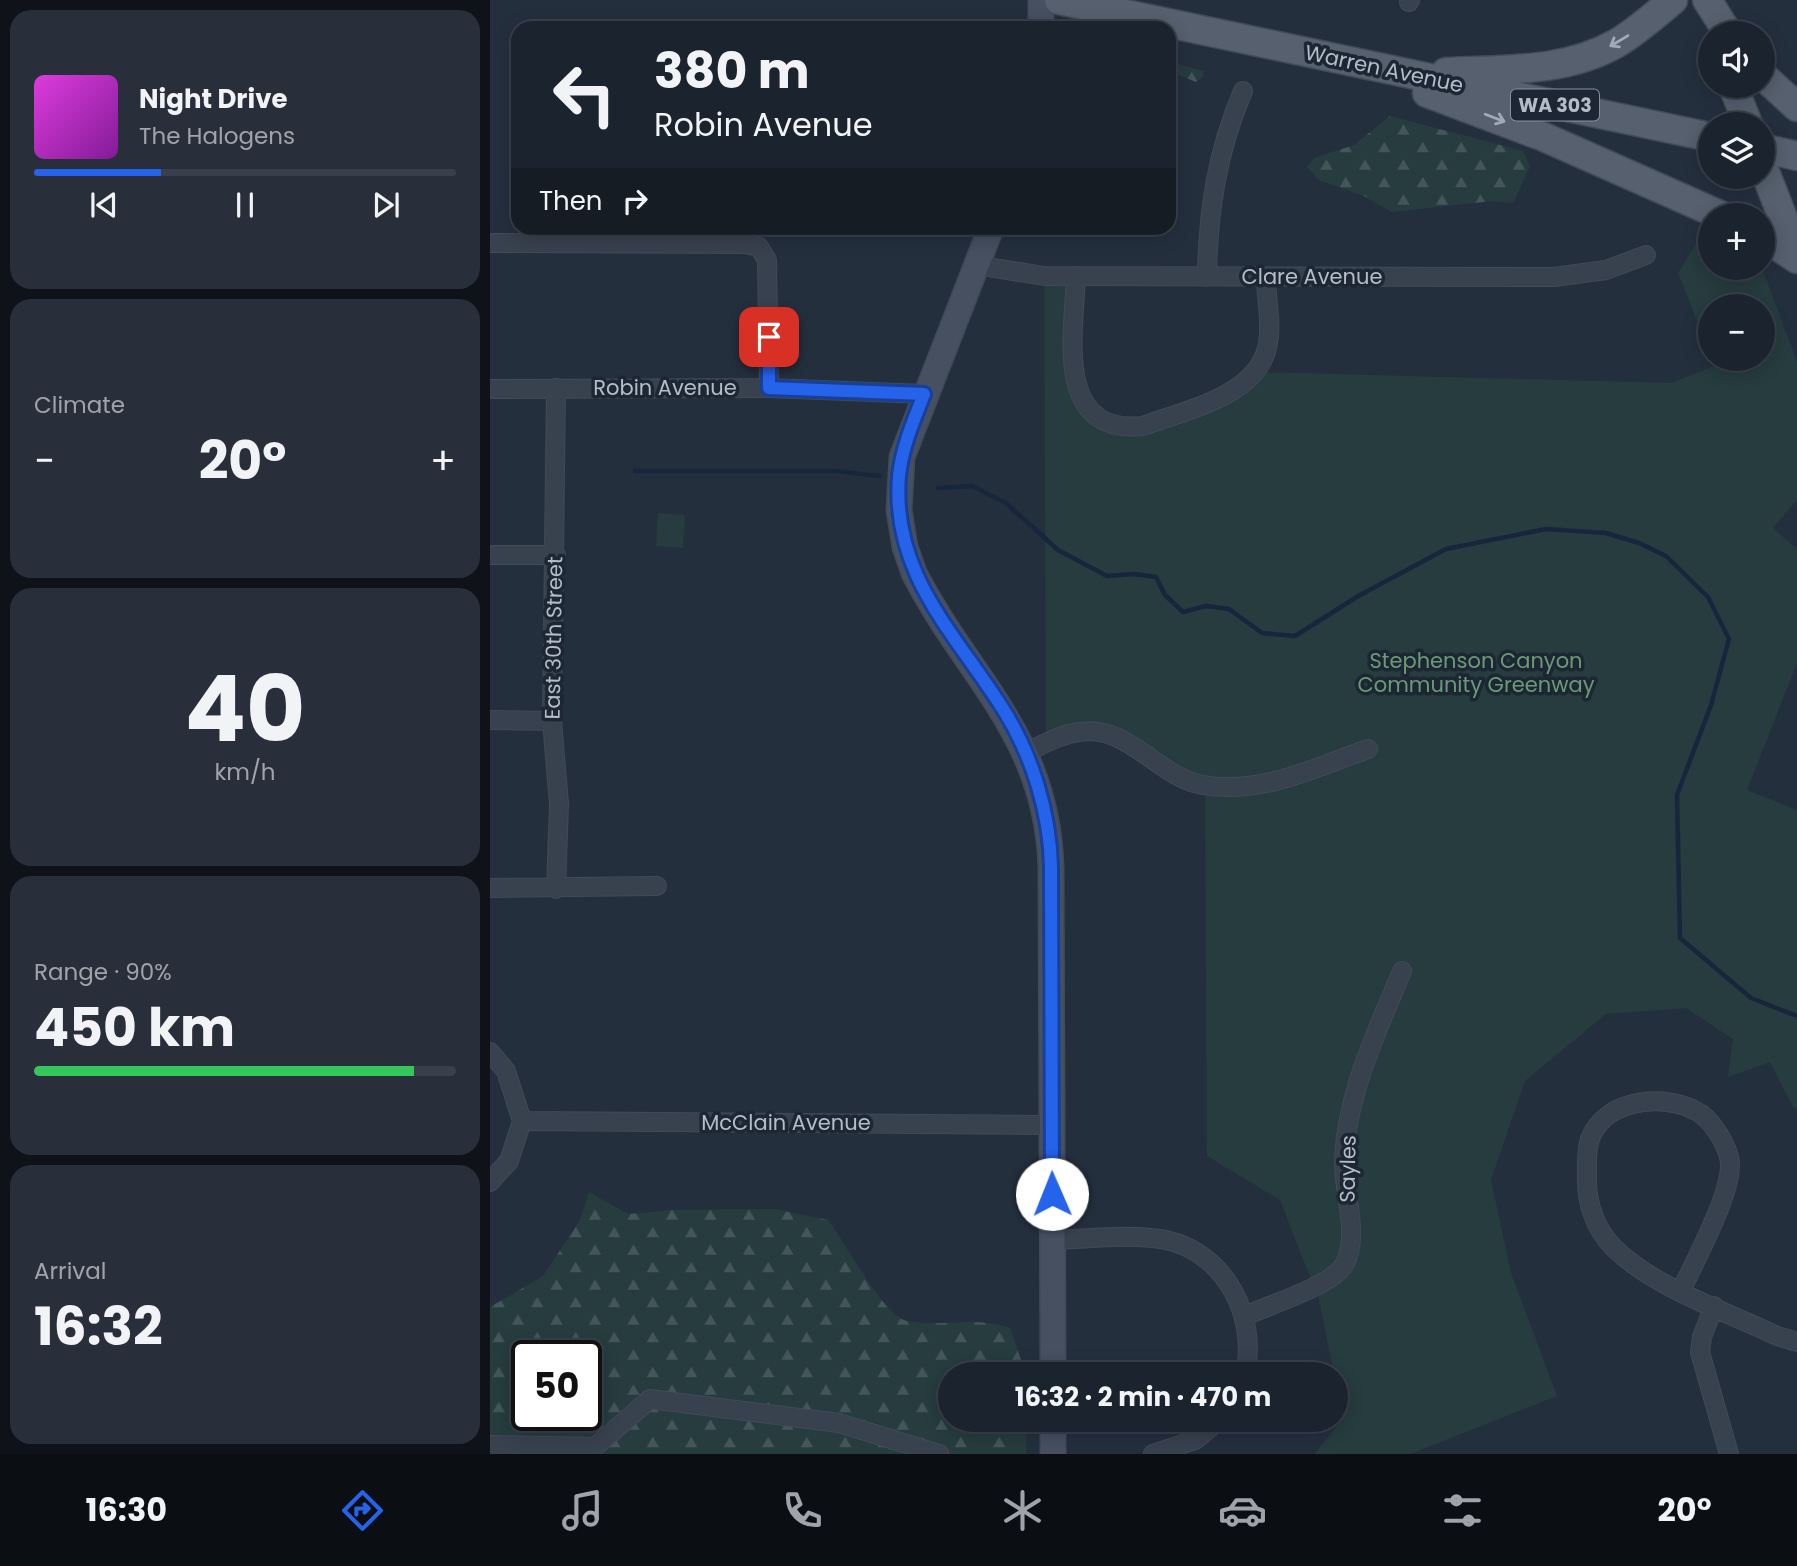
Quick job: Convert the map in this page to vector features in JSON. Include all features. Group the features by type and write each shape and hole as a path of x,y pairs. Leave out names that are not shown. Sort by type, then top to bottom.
{"main road":[{"path":"1041,0 1041,21"},
{"name":"Warren Avenue","path":"1059,0 1159,21"},
{"path":"1401,73 1533,68 1574,61 1624,38 1673,0"},
{"path":"1704,0 1710,21"},
{"path":"1704,0 1719,21"},
{"name":"Warren Avenue","path":"1176,25 1698,135"},
{"path":"1339,59 1544,136 1698,205"},
{"path":"1775,86 1794,102"},
{"path":"1775,155 1788,244"},
{"path":"988,235 907,440 899,474 899,510 905,547 924,592 1004,710 1025,753 1044,810 1051,852 1053,1362"},
{"path":"1053,1432 1053,1454"}],"street":[{"path":"1207,277 1211,197 1226,135 1244,90"},
{"path":"490,243 746,244 759,247 768,260 769,388"},
{"name":"Clare Avenue","path":"976,265 1044,276 1573,276 1615,268 1646,255"},
{"path":"1076,276 1076,386 1085,406 1094,415 1117,426 1129,427 1143,426 1231,391 1257,372 1263,363 1269,338 1266,277"},
{"name":"East 30th Street","path":"556,388 552,720 559,804 556,888"},
{"name":"Robin Avenue","path":"490,389 769,388 924,394"},
{"path":"490,555 556,555"},
{"path":"490,720 552,720"},
{"path":"1025,753 1075,732 1112,733 1186,781 1242,788 1268,784 1368,749"},
{"path":"490,888 657,886"},
{"name":"Sayles","path":"1245,1316 1324,1282 1344,1265 1350,1247 1344,1165 1351,1109 1402,971"},
{"path":"490,1052 506,1071 522,1121 509,1161 490,1182"},
{"path":"1681,1291 1730,1181 1730,1158 1714,1126 1698,1111 1670,1102 1641,1103 1619,1108 1603,1119 1590,1139 1587,1189 1589,1209 1613,1247 1658,1281 1777,1336 1797,1342"},
{"name":"McClain Avenue","path":"522,1121 1051,1125"},
{"path":"1052,1240 1150,1239 1182,1246 1196,1253 1219,1273 1237,1296 1245,1316 1249,1348 1247,1362"},
{"path":"1714,1306 1702,1337 1700,1352 1729,1454"},
{"path":"490,1445 595,1447 650,1398 839,1423 939,1454"},
{"path":"1153,1454 1195,1440 1205,1432"}],"green space":[{"path":"1176,64 1204,71 1203,77 1196,82 1176,74"},
{"path":"1390,116 1523,151 1530,166 1513,203 1493,201 1392,212 1364,196 1319,180 1307,167 1314,158 1354,145"},
{"name":"Stephenson Canyon Community Greenway","path":"1697,242 1698,280 1766,280 1772,294 1698,294 1698,323 1678,273"},
{"name":"Stephenson Canyon Community Greenway","path":"1044,276 1076,276 1085,406 1143,426 1257,372 1671,383 1701,371 1775,371 1775,303 1797,362 1797,500 1773,528 1797,549 1797,663 1747,790 1797,810 1797,1107 1794,1109 1770,1062 1728,1077 1733,1039 1686,1008 1606,1014 1525,1081 1491,1180 1511,1273 1557,1396 1410,1454 1315,1454 1332,1432 1348,1432 1348,1362 1332,1362 1319,1300 1280,1200 1207,1156 1205,785 1112,733 1046,743"},
{"path":"658,513 685,515 683,548 656,546"},
{"path":"589,1192 628,1214 672,1210 774,1209 828,1220 876,1293 898,1316 920,1323 983,1322 1010,1328 1022,1362 938,1362 938,1432 1027,1432 1026,1454 490,1454 490,1307 543,1276 580,1220"}],"waterway":[{"path":"635,471 836,471 879,476"},
{"path":"938,488 972,486 1006,503 1058,550 1107,576 1134,574 1156,577 1165,595 1183,612 1206,606 1229,609 1262,633 1295,636 1360,595 1446,549 1546,529 1606,533 1639,543 1666,556 1708,597 1729,639 1711,705 1677,795 1680,938 1751,998 1797,1016"}],"route":[{"path":"769,337 769,388 924,394 907,440 899,474 899,510 905,547 914,573 929,600 1013,726 1035,782 1047,824 1051,852 1052,1194"}]}
